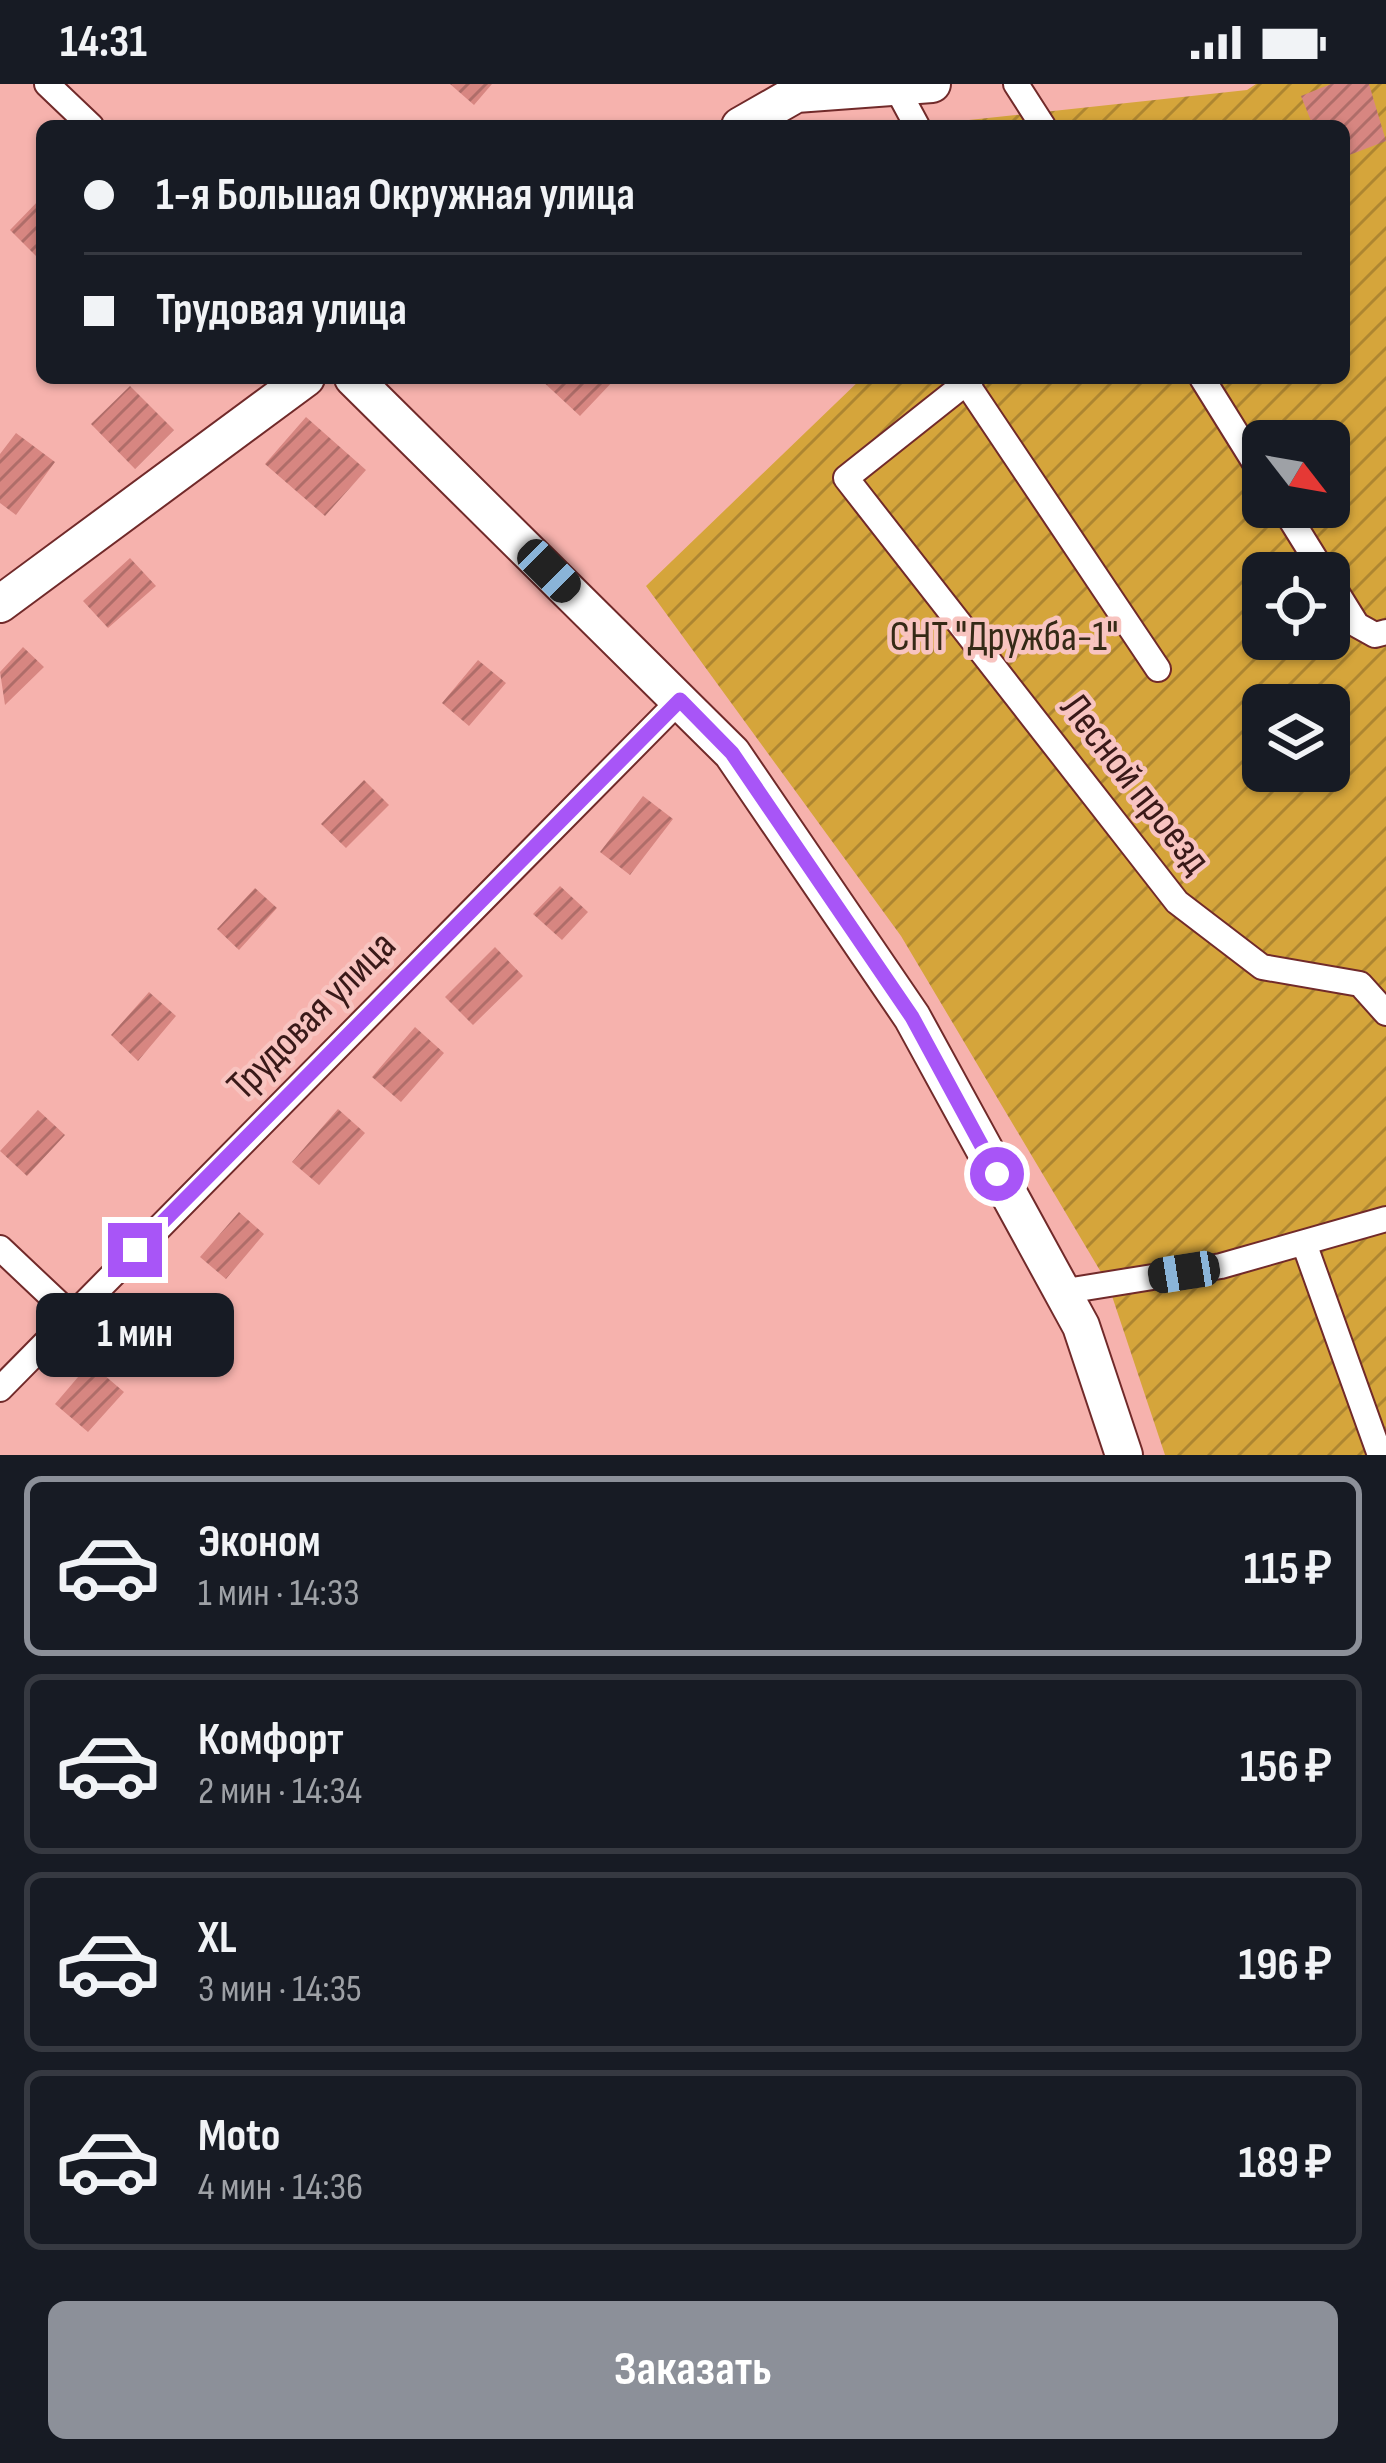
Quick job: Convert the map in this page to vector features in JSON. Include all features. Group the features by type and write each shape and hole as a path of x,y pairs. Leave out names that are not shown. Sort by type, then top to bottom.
{"street":[{"path":"47,84 85,120"},
{"path":"1016,84 1039,120"},
{"path":"750,120 796,94 914,85 917,120"},
{"path":"3,597 298,384"},
{"path":"359,384 732,753 912,1017 1081,1326 1124,1455"},
{"name":"Лесной проезд","path":"965,384 846,478 1177,902 1262,967 1360,984 1386,1012"},
{"path":"971,384 1159,669"},
{"path":"1206,384 1242,442"},
{"path":"1350,614 1357,625 1375,635 1386,632"},
{"name":"Трудовая улица","path":"0,1389 680,700"},
{"path":"1060,1292 1221,1266 1386,1219"},
{"path":"1304,1243 1380,1455"},
{"path":"0,1248 71,1315"}],"green space":[{"name":"СНТ \"Дружба-1\"","path":"1256,84 1386,84 1386,1455 1165,1455 1108,1284 901,936 646,586 856,384 1350,384 1350,120 969,120 1247,90"}],"building":[{"path":"450,84 492,84 474,105"},
{"path":"1331,84 1369,84 1386,141 1350,155 1350,120 1311,120 1301,96"},
{"path":"36,203 36,256 10,230"},
{"path":"545,384 610,384 580,416"},
{"path":"130,386 174,430 135,469 91,424"},
{"path":"306,417 366,470 325,516 265,464"},
{"path":"16,433 55,462 16,515 0,503 0,454"},
{"path":"130,558 156,586 108,628 83,601"},
{"path":"23,647 44,667 5,705 0,672"},
{"path":"478,660 506,683 469,726 442,703"},
{"path":"364,780 389,805 346,848 321,824"},
{"path":"643,796 673,819 630,875 600,852"},
{"path":"560,886 588,912 562,940 533,914"},
{"path":"255,888 277,908 239,950 217,929"},
{"path":"495,947 523,976 473,1025 445,997"},
{"path":"149,992 176,1016 138,1061 111,1035"},
{"path":"415,1027 444,1053 401,1102 372,1077"},
{"path":"338,1109 365,1133 319,1185 292,1162"},
{"path":"38,1110 65,1135 27,1176 0,1151"},
{"path":"239,1212 264,1234 226,1279 200,1257"},
{"path":"155,1295 184,1319 150,1361 121,1337"},
{"path":"90,1363 124,1392 88,1432 55,1404"}],"route":[{"path":"135,1250 680,700 732,753 912,1017 997,1174"}]}
